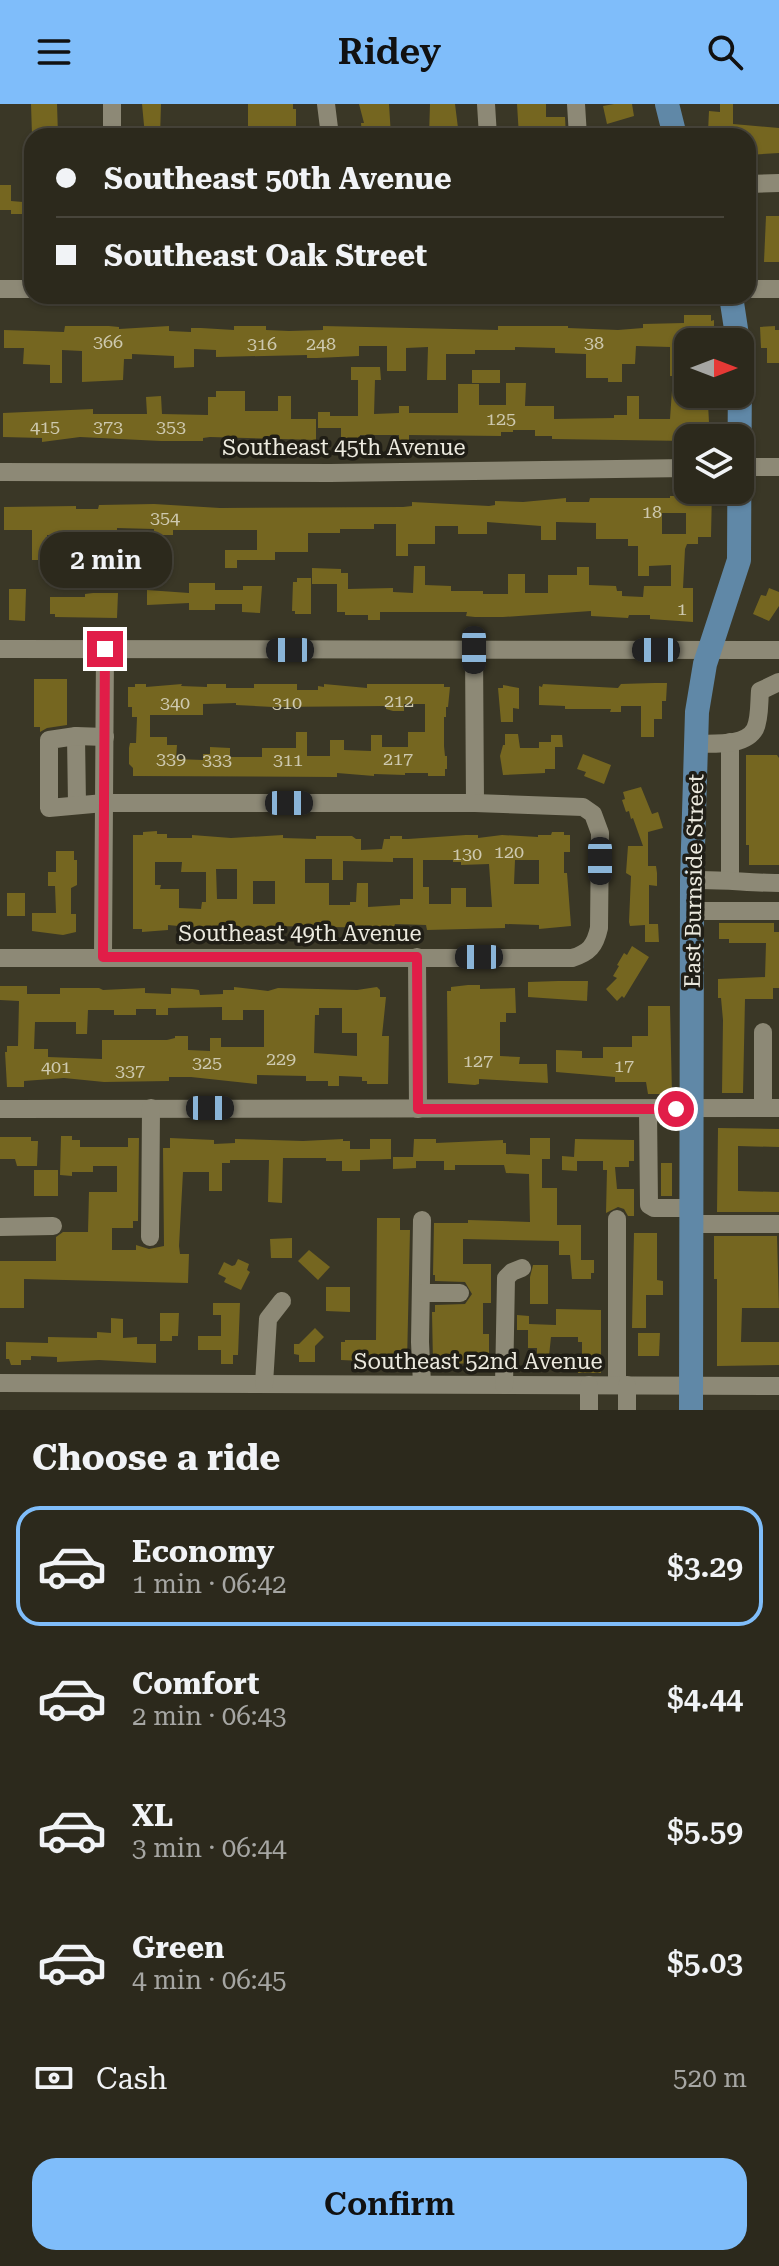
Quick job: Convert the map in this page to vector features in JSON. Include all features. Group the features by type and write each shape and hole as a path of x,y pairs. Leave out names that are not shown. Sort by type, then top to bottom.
{"main road":[{"path":"667,104 673,128"},
{"path":"732,304 736,328"},
{"name":"East Burnside Street","path":"691,1398 692,880 698,695 709,650 739,560 740,504"}],"street":[{"path":"112,104 112,128"},
{"path":"326,104 329,128"},
{"path":"486,104 488,128"},
{"path":"576,104 578,128"},
{"path":"756,184 779,183"},
{"path":"0,289 24,289"},
{"path":"756,289 779,289"},
{"path":"754,467 779,467"},
{"name":"Southeast 45th Avenue","path":"0,472 330,473 674,468"},
{"path":"0,649 779,650"},
{"path":"103,957 105,649"},
{"path":"105,737 76,736 49,740 49,808 104,803 475,803 474,650"},
{"path":"696,744 746,738 755,728 760,691 779,682"},
{"path":"76,736 77,804"},
{"path":"730,742 730,880"},
{"name":"Southeast 49th Avenue","path":"0,958 572,958 583,955 596,943 599,928 600,833 593,814 583,807 571,805 475,803"},
{"path":"692,880 779,883"},
{"path":"692,911 779,911"},
{"path":"417,957 418,1109"},
{"path":"0,1109 771,1108 763,1032"},
{"path":"150,1237 151,1108"},
{"path":"648,1109 649,1205 691,1216 779,1224"},
{"path":"617,1219 622,1385 627,1410"},
{"path":"422,1220 422,1384"},
{"path":"0,1227 53,1226"},
{"path":"504,1385 506,1278 522,1268"},
{"path":"422,1293 460,1293"},
{"path":"264,1384 268,1319 282,1301"},
{"name":"Southeast 52nd Avenue","path":"0,1383 622,1385 691,1398 779,1386"},
{"path":"589,1385 589,1410"}],"building":[{"path":"31,104 57,104 58,128 32,128"},
{"path":"142,104 161,104 160,128 144,128"},
{"path":"248,104 293,104 293,109 296,109 296,128 248,128"},
{"path":"359,104 389,104 390,128 361,128 361,123 364,123"},
{"path":"430,104 455,104 458,128 429,128"},
{"path":"517,104 546,104 546,117 565,117 566,128 518,128"},
{"path":"632,104 634,116 607,124 603,106"},
{"path":"720,104 733,104 733,124 779,128 779,153 756,154 756,128 708,128 709,111 720,112"},
{"path":"0,185 11,185 11,201 23,202 22,214 0,210"},
{"path":"766,216 779,216 779,262 764,262"},
{"path":"684,315 711,315 711,321 714,320 714,328 674,328 674,408 708,408 709,424 674,424 674,441 552,439 552,436 535,436 535,430 513,430 501,432 501,436 409,435 409,447 399,447 399,435 360,435 360,438 341,439 341,428 318,428 318,412 330,412 330,416 358,416 358,380 351,380 351,367 380,367 381,380 375,380 374,414 399,413 399,406 409,406 409,413 458,413 458,384 479,384 479,405 506,405 506,383 526,383 525,406 554,406 554,419 627,415 627,396 639,396 639,419 670,419 673,376 670,376 670,347 636,346 635,364 622,364 622,382 608,382 608,378 586,378 586,354 555,353 555,348 515,347 515,350 446,354 446,380 427,380 428,347 406,348 406,371 387,371 387,346 359,346 359,356 317,358 307,358 307,355 216,357 216,350 194,349 194,367 174,368 174,356 132,354 132,359 124,359 123,380 82,382 82,351 62,350 62,383 50,383 50,365 23,364 24,348 4,348 4,330 64,332 65,326 109,326 119,329 169,326 169,331 191,332 191,328 234,330 234,326 266,326 266,330 289,331 323,330 323,326 498,330 498,326 568,326 618,330 643,328 643,324 684,323"},
{"path":"775,326 775,330 779,330 779,363 767,363 767,348 761,348 760,327"},
{"path":"472,370 500,370 500,383 472,383"},
{"path":"216,391 245,391 245,411 278,411 278,396 291,396 291,419 316,419 316,440 210,437 203,438 203,441 161,441 80,437 42,442 42,438 3,437 3,413 93,409 93,414 147,414 146,397 161,396 162,414 208,415 208,397 216,397"},
{"path":"674,496 674,504 712,504 711,537 698,537 698,544 687,544 685,549 683,588 693,588 693,622 650,619 650,615 629,615 628,618 591,616 591,611 503,617 466,616 467,612 380,612 380,620 368,620 368,615 337,612 337,584 312,584 312,568 341,569 341,573 348,573 348,589 393,588 393,592 413,593 414,566 425,566 425,585 451,586 451,591 483,591 483,594 508,594 508,574 525,574 525,593 548,593 548,575 577,575 577,567 589,567 589,585 616,586 617,591 622,591 622,596 643,597 644,586 671,586 671,565 649,566 649,576 638,576 638,546 628,546 628,539 596,539 596,523 556,522 556,540 541,540 541,526 487,522 487,534 458,534 458,526 435,526 435,544 408,544 408,556 396,556 396,524 374,524 374,529 308,533 308,552 275,552 275,560 237,560 237,568 225,568 225,550 257,550 257,530 173,530 173,535 154,535 154,529 117,528 117,533 112,532 112,541 91,541 91,554 80,554 80,535 47,535 47,560 32,560 32,530 4,530 4,507 76,506 76,509 98,509 99,505 154,504 220,508 403,507 412,506 412,502 489,506 495,505 495,501 566,498 566,502 589,502 590,498","holes":["662,513 686,513 686,534 662,534"]},
{"path":"297,578 311,578 311,614 295,614 292,611 293,582 297,582"},
{"path":"189,583 215,583 215,590 262,586 260,613 242,612 242,604 215,604 215,610 189,610 189,603 147,605 147,590 189,593"},
{"path":"769,588 779,592 779,606 769,621 753,614 761,595 766,596"},
{"path":"9,589 26,589 25,621 9,620"},
{"path":"118,593 117,618 55,617 55,614 50,614 50,597 85,597 85,594"},
{"path":"34,679 67,679 67,725 40,732 40,727 34,727"},
{"path":"667,683 666,701 662,701 662,719 654,719 654,737 641,737 641,706 621,706 621,712 610,712 611,709 565,709 565,706 539,705 539,686 543,684 618,688 621,684"},
{"path":"135,684 146,684 146,687 182,684 207,687 207,684 226,684 226,688 254,688 254,684 297,684 297,690 318,690 318,686 324,687 324,684 367,688 367,684 444,684 444,687 450,687 444,717 447,769 445,776 428,776 428,773 374,776 337,773 337,777 133,776 129,748 130,743 136,743 137,717 132,717 132,707 128,707 128,687 135,687","holes":["203,704 386,706 386,709 393,711 404,711 404,704 425,704 425,732 408,732 408,747 382,747 382,735 371,735 371,751 344,750 344,740 330,740 330,756 307,756 307,732 296,732 296,748 262,748 262,757 230,757 230,748 210,747 210,754 203,754 203,760 176,759 177,745 167,745 167,737 150,737 150,715 203,715"]},
{"path":"503,685 519,688 519,709 513,708 513,722 501,722 498,688 503,688"},
{"path":"505,734 518,734 520,748 539,748 539,742 551,742 551,735 562,735 563,747 555,747 555,769 545,769 545,773 503,775 500,756 505,745"},
{"path":"583,754 611,765 604,784 584,776 586,772 577,769"},
{"path":"746,755 777,755 779,758 779,865 749,865 749,845 746,845"},
{"path":"641,787 652,814 658,812 663,828 648,832 648,866 656,866 657,873 657,886 649,885 649,924 658,924 659,942 645,942 645,925 630,926 629,922 631,876 626,873 628,846 643,846 633,818 629,811 626,812 622,800 625,799 623,792"},
{"path":"157,831 157,834 167,834 167,838 192,838 192,835 231,838 283,835 283,838 316,839 316,836 352,836 361,839 361,850 382,849 384,839 390,839 390,836 402,836 402,839 466,835 478,835 478,838 502,835 538,837 564,832 564,835 570,835 570,852 564,852 564,873 567,873 571,926 539,929 539,925 505,924 505,928 427,930 426,925 395,924 390,928 269,926 209,929 168,925 168,930 142,932 142,929 133,929 133,835 143,835 143,832","holes":["393,858 413,858 413,899 400,899 400,905 368,907 368,883 357,883 356,902 329,905 329,883 305,883 305,859 332,859 332,880 343,880 343,861 393,862","423,860 453,860 461,862 461,865 489,864 492,907 466,907 466,888 451,888 451,904 429,904 429,887 423,887","515,860 539,860 539,884 514,884","155,862 182,862 181,872 206,872 206,902 202,902 201,909 179,908 179,889 160,889 161,885 155,885","216,869 237,869 237,899 217,899","253,881 275,881 275,904 253,904"]},
{"path":"56,851 74,851 74,860 77,860 77,885 71,888 71,914 76,914 76,932 63,935 32,931 32,913 56,913 55,886 48,886 48,872 56,872"},
{"path":"7,893 25,893 25,916 7,916"},
{"path":"719,923 774,923 774,932 779,932 779,988 773,988 773,999 745,999 743,1093 722,1093 723,1020 718,979 765,977 766,943 729,943 729,939 719,939"},
{"path":"632,946 649,957 624,998 622,996 617,1001 606,989 617,978 613,976 617,965"},
{"path":"588,981 587,1001 528,997 528,982"},
{"path":"480,985 480,989 515,988 516,1013 506,1013 506,1022 500,1022 500,1056 520,1057 519,1064 547,1064 548,1083 479,1079 479,1084 475,1085 448,1083 447,991 451,991 451,987"},
{"path":"0,986 27,986 27,994 60,994 60,988 145,988 145,993 171,994 171,988 199,990 200,995 223,994 223,990 234,990 234,987 268,991 278,988 357,990 377,987 380,997 386,997 382,1036 389,1036 388,1084 367,1084 362,1077 339,1076 339,1086 328,1086 328,1081 306,1081 306,1076 257,1075 257,1084 191,1077 169,1077 169,1081 104,1082 64,1078 24,1081 24,1087 7,1087 5,1052 7,1046 18,1046 19,1001 0,1000","holes":["222,1007 222,1020 243,1020 243,1010 264,1010 264,1047 221,1047 221,1038 210,1038 210,1051 188,1050 188,1036 175,1036 167,1040 102,1040 102,1059 48,1057 48,1049 34,1049 35,1022 76,1022 76,1034 87,1034 88,1010 114,1010 114,1015 136,1015 136,1009 156,1009 156,1015 168,1015 168,1008","319,1008 342,1008 342,1033 357,1033 357,1056 314,1053 315,1015 319,1015"]},
{"path":"648,1006 670,1006 672,1094 648,1094 646,1082 615,1082 615,1077 556,1072 556,1050 582,1051 582,1058 603,1058 603,1047 632,1047 632,1036 648,1036"},
{"path":"718,1128 779,1129 779,1147 738,1146 738,1191 779,1192 779,1212 717,1212"},
{"path":"61,1136 80,1140 80,1147 128,1147 128,1138 139,1138 138,1221 133,1221 133,1228 112,1228 112,1250 136,1250 136,1245 149,1249 164,1246 163,1148 170,1148 170,1138 214,1140 214,1144 235,1143 235,1139 343,1139 350,1141 350,1149 370,1149 370,1139 391,1139 391,1159 360,1160 360,1171 342,1171 342,1161 283,1158 282,1203 268,1202 269,1160 230,1160 230,1163 222,1163 222,1191 209,1191 209,1172 183,1172 179,1246 180,1254 189,1254 188,1283 24,1279 24,1308 0,1308 0,1261 56,1261 56,1237 63,1232 88,1232 89,1192 117,1192 117,1166 93,1166 93,1172 60,1175"},
{"path":"0,1137 31,1137 31,1141 38,1141 37,1166 17,1166 15,1159 0,1159"},
{"path":"530,1138 550,1138 550,1159 542,1159 542,1188 557,1188 557,1225 581,1225 581,1260 594,1260 594,1273 591,1273 591,1279 572,1279 570,1255 559,1255 559,1241 463,1239 463,1264 491,1264 491,1303 483,1303 483,1334 489,1334 489,1364 433,1363 432,1312 435,1312 435,1305 465,1304 472,1294 465,1282 435,1281 434,1223 468,1223 468,1220 530,1222 529,1174 506,1173 504,1165 455,1165 455,1170 444,1170 444,1161 416,1161 416,1168 393,1169 393,1157 413,1157 414,1139 436,1139 436,1143 503,1140 506,1154 530,1155"},
{"path":"575,1139 634,1140 634,1161 629,1161 629,1167 615,1167 617,1189 634,1189 634,1216 628,1216 624,1209 618,1207 606,1213 607,1170 603,1170 603,1161 577,1161 577,1171 562,1170 562,1156 574,1157"},
{"path":"661,1163 672,1163 672,1196 661,1196"},
{"path":"34,1170 58,1170 58,1196 34,1196"},
{"path":"377,1218 400,1218 400,1230 410,1230 407,1363 341,1360 341,1342 376,1340"},
{"path":"634,1233 657,1233 657,1280 663,1281 663,1295 646,1295 646,1328 632,1328"},
{"path":"714,1236 777,1236 779,1308 742,1308 741,1342 779,1342 779,1365 717,1366"},
{"path":"292,1238 292,1258 271,1258 270,1239"},
{"path":"309,1250 330,1267 318,1280 298,1261"},
{"path":"238,1259 249,1264 247,1270 250,1272 241,1290 224,1282 226,1278 218,1274 224,1262 232,1266"},
{"path":"533,1265 548,1265 548,1304 530,1304"},
{"path":"326,1287 350,1287 350,1312 326,1311"},
{"path":"213,1303 240,1303 238,1355 233,1355 233,1364 221,1364 221,1350 198,1350 198,1336 221,1336 221,1315 213,1315"},
{"path":"556,1309 601,1310 601,1373 578,1373 578,1363 582,1363 582,1342 578,1342 578,1337 551,1337 549,1356 537,1356 537,1348 528,1348 528,1330 517,1330 517,1315 529,1316 529,1324 556,1325"},
{"path":"160,1313 179,1313 178,1336 172,1336 172,1341 160,1341"},
{"path":"111,1318 123,1319 123,1338 137,1337 137,1344 156,1344 156,1363 99,1360 57,1362 57,1357 31,1356 31,1360 21,1360 21,1365 11,1365 6,1359 6,1342 48,1343 48,1337 97,1338 97,1332 111,1333"},
{"path":"315,1328 324,1337 315,1346 315,1362 299,1362 299,1355 294,1354 294,1344 299,1344"},
{"path":"638,1333 660,1333 659,1356 638,1356"}],"route":[{"path":"105,649 103,957 417,957 418,1109 676,1109"}]}
